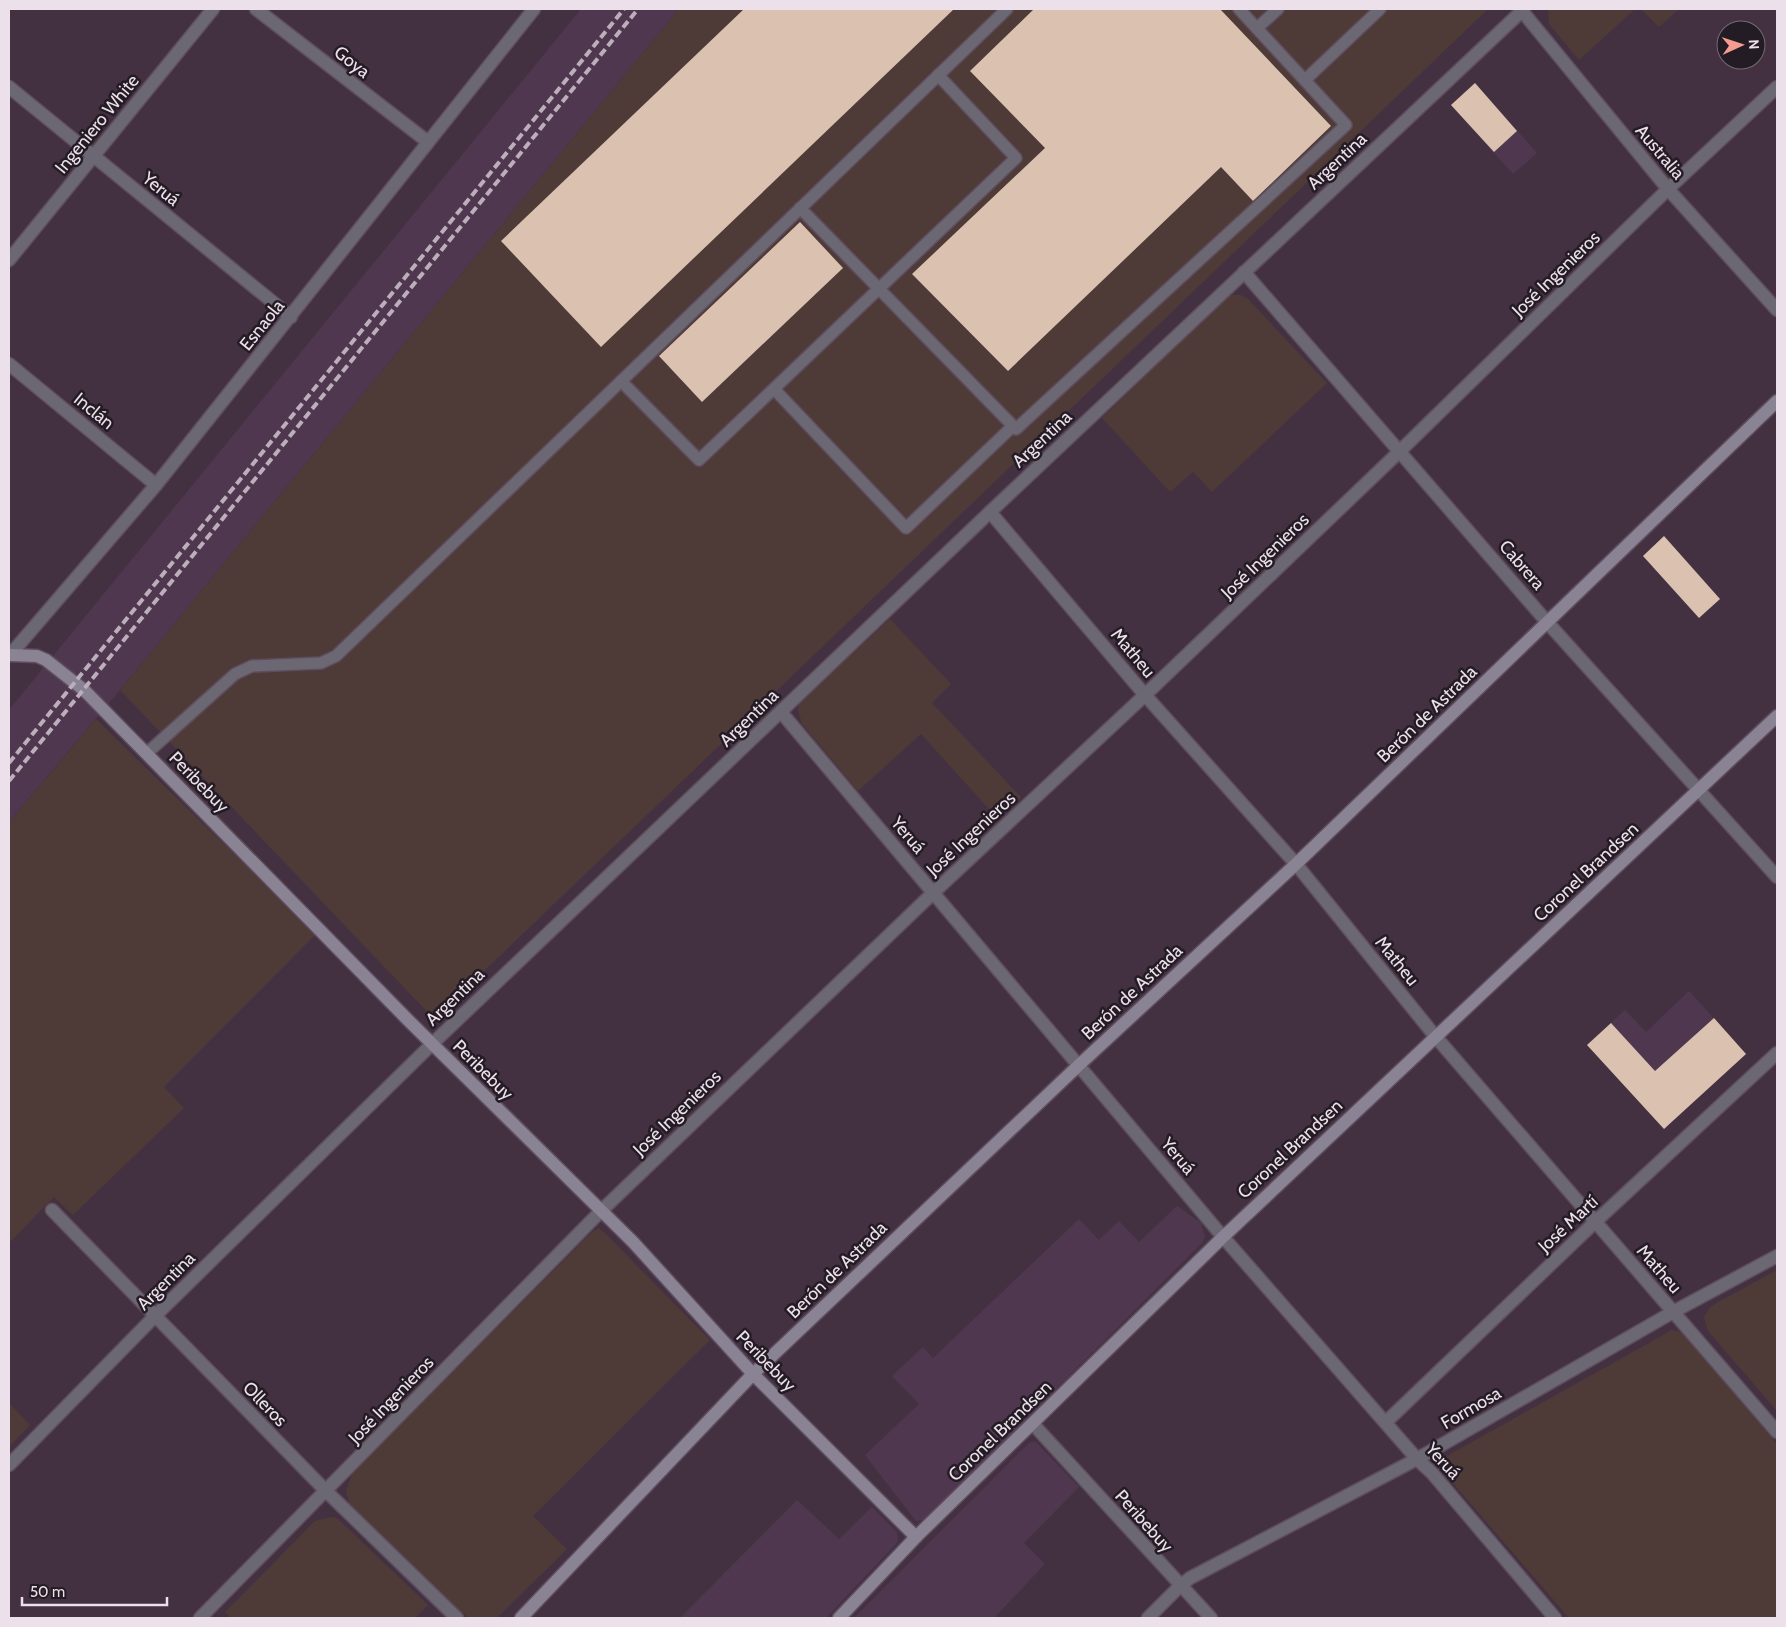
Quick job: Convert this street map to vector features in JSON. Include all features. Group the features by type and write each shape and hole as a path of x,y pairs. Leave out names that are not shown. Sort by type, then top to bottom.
{"street":[{"name":"Ingeniero White","path":"9,260 213,9"},
{"name":"Goya","path":"256,9 428,142"},
{"name":"Esnaola","path":"9,656 156,485 534,9"},
{"name":"Australia","path":"1523,10 1668,189 1777,310"},
{"name":"Argentina","path":"9,1465 155,1316 432,1044 990,512 1523,10"},
{"name":"Yeruá","path":"9,87 291,317"},
{"name":"José Ingenieros","path":"200,1618 601,1211 933,893 1145,695 1400,451 1668,189 1777,87"},
{"name":"Cabrera","path":"1244,272 1548,622 1777,877"},
{"name":"Inclán","path":"9,364 156,485"},
{"name":"Berón de Astrada","path":"521,1618 753,1374 1079,1065 1296,864 1777,401"},
{"name":"Matheu","path":"990,512 1145,695 1296,864 1435,1036 1777,1432"},
{"name":"Peribebuy","path":"9,656 37,656 46,660 84,690 432,1044 633,1242 753,1374 916,1537"},
{"name":"Yeruá","path":"781,712 1223,1237 1417,1459 1432,1473 1555,1618"},
{"name":"Coronel Brandsen","path":"839,1618 916,1537 1223,1237 1777,716"},
{"name":"José Martí","path":"1386,1422 1595,1222 1777,1053"},
{"name":"Olleros","path":"52,1210 326,1491 457,1618"},
{"name":"Formosa","path":"1148,1618 1190,1578 1417,1459 1674,1312 1777,1256"},
{"name":"Peribebuy","path":"1033,1424 1210,1618"}],"lane":[{"path":"147,753 235,674 245,668 252,666 321,663 336,656 1007,9"},
{"path":"800,208 1016,429 1346,125 1240,9"},
{"path":"1258,28 1278,9"},
{"path":"1305,80 1380,9"},
{"path":"621,381 699,460 1016,158 938,75"},
{"path":"774,389 906,528 1013,426"}],"shaded area":[{"path":"581,9 679,9 120,690 9,822 9,710"},
{"path":"679,9 1488,9 434,1019 120,690"},
{"path":"1548,9 1635,9 1579,60 1549,24"},
{"path":"1641,9 1679,9 1659,27"},
{"path":"1475,83 1537,153 1513,174 1451,105"},
{"path":"1232,295 1241,295 1248,299 1327,383 1212,492 1193,472 1170,492 1102,418 1225,298"},
{"path":"890,619 951,684 932,703 1021,797 998,819 921,734 858,791 802,724 798,710 799,703"},
{"path":"96,719 316,934 164,1087 184,1108 73,1215 54,1197 9,1243 9,822"},
{"path":"1689,991 1746,1054 1664,1129 1587,1045 1625,1010 1646,1032"},
{"path":"1177,1206 1201,1223 1205,1237 1202,1243 925,1520 916,1521 865,1455 919,1404 892,1376 923,1347 933,1358 1079,1219 1099,1240 1119,1221 1139,1242"},
{"path":"599,1228 710,1340 533,1516 567,1549 497,1618 468,1618 351,1510 346,1491 352,1473 592,1232"},
{"path":"1777,1270 1777,1411 1708,1331 1704,1317 1711,1306"},
{"path":"1672,1330 1682,1332 1777,1444 1777,1618 1569,1618 1445,1474 1441,1461 1445,1457"},
{"path":"9,1403 30,1425 9,1447"},
{"path":"1036,1442 1079,1487 1024,1543 1045,1564 994,1618 854,1618 1028,1444"},
{"path":"797,1500 839,1539 872,1507 897,1532 897,1543 826,1618 680,1618"},
{"path":"330,1517 337,1518 428,1605 415,1618 231,1618 225,1612 315,1521"}],"building":[{"path":"744,9 954,9 601,347 501,241"},
{"path":"1034,9 1220,9 1331,126 1253,201 1221,167 1008,371 912,274 1045,148 970,71"},
{"path":"1475,83 1517,131 1494,152 1451,105"},
{"path":"800,222 843,268 702,402 659,356"},
{"path":"1664,536 1720,599 1699,618 1643,556"},
{"path":"1714,1018 1746,1054 1664,1129 1587,1045 1611,1023 1655,1071"}],"railway":[{"path":"9,763 624,9"},
{"path":"9,781 638,9"}]}
